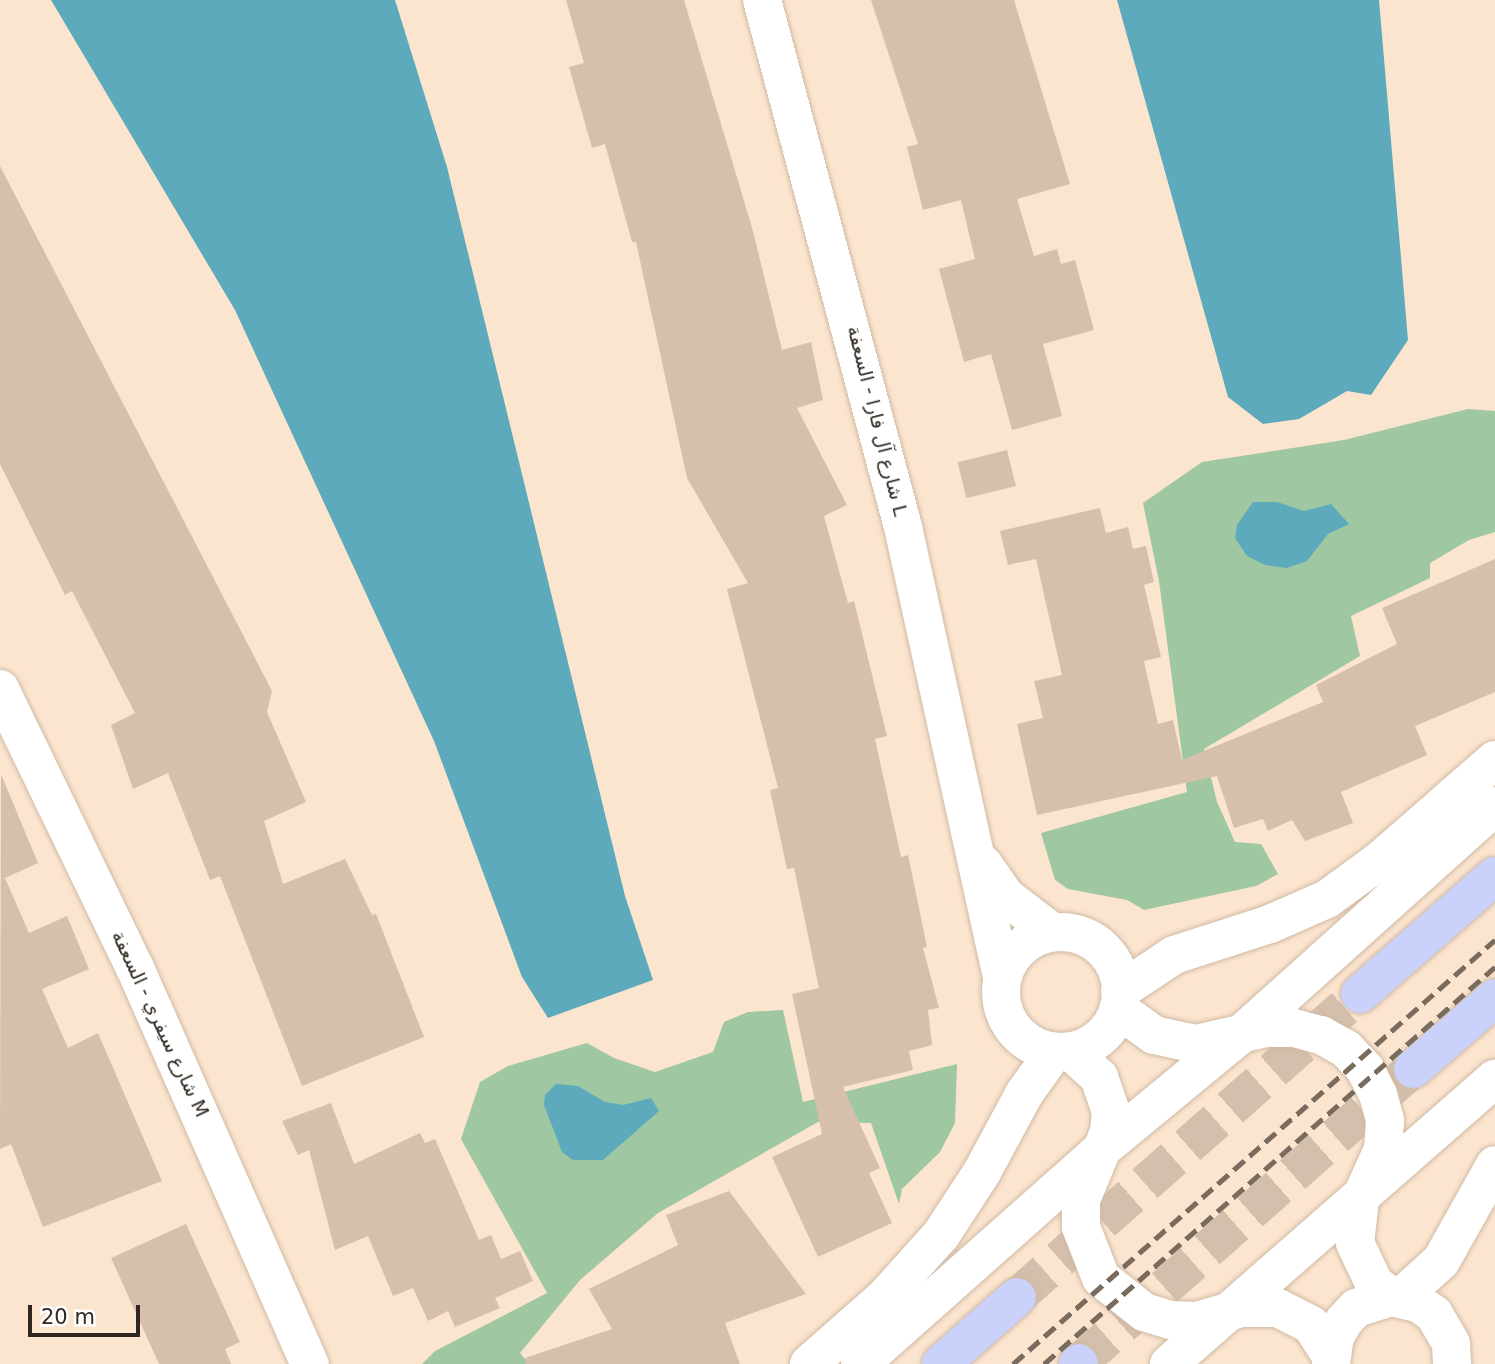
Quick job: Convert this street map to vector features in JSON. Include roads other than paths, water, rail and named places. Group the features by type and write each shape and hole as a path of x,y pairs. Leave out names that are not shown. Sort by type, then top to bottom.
{"main road":[{"path":"1360,994 1495,876"},
{"path":"1413,1069 1495,998"},
{"path":"941,1364 1017,1297"}],"street":[{"name":"شارع آل فارا - السعفة L","path":"762,0 900,514 1002,976"},
{"name":"شارع سيفري - السعفة M","path":"0,689 135,968 310,1364"},
{"path":"809,1364 915,1267 963,1205 999,1138 1062,1052 1101,1037 1119,1000 1155,965 1194,947 1270,924 1327,899 1370,868 1495,760"},
{"path":"860,1364 1102,1149 1239,1035 1495,806"},
{"name":"شارع آل فارا - السعفة L","path":"975,847 1005,896 1052,932"},
{"path":"1331,1360 1311,1325 1278,1308 1259,1306 1197,1321 1144,1312 1101,1278 1081,1227 1081,1200 1109,1132 1108,1094 1093,1069 1062,1052 1030,1043 1010,1026 1003,1010 1002,976 1020,947 1052,932 1085,937 1099,946 1114,966 1119,1000 1135,1024 1175,1041 1196,1044 1280,1028 1321,1035 1346,1049 1365,1069 1378,1094 1385,1121 1383,1149 1375,1176 1360,1200 1355,1243 1374,1283 1396,1297 1434,1314 1448,1347"},
{"path":"1099,946 1194,947"},
{"path":"999,1138 1010,1026"},
{"path":"1169,1364 1495,1080"},
{"path":"1331,1360 1335,1337 1356,1308 1396,1297 1428,1275 1460,1230 1495,1165"},
{"path":"1448,1347 1447,1279 1460,1230"}],"water":[{"path":"51,0 395,0 447,167 625,896 653,980 548,1018 522,977 434,741 235,310"},
{"path":"1117,0 1379,0 1408,340 1371,395 1347,391 1299,419 1263,424 1228,397"},
{"path":"1253,502 1277,502 1304,511 1331,504 1349,524 1328,534 1307,561 1287,568 1265,565 1247,556 1235,538 1237,525"},
{"path":"556,1084 578,1086 605,1102 623,1105 651,1098 659,1111 603,1160 573,1160 562,1152 544,1105 545,1095"}],"tunnel":[{"path":"1017,1297 1360,994"},
{"path":"1079,1363 1413,1069"}],"railway":[{"path":"1013,1364 1495,940"},
{"path":"1044,1364 1495,967"}]}
